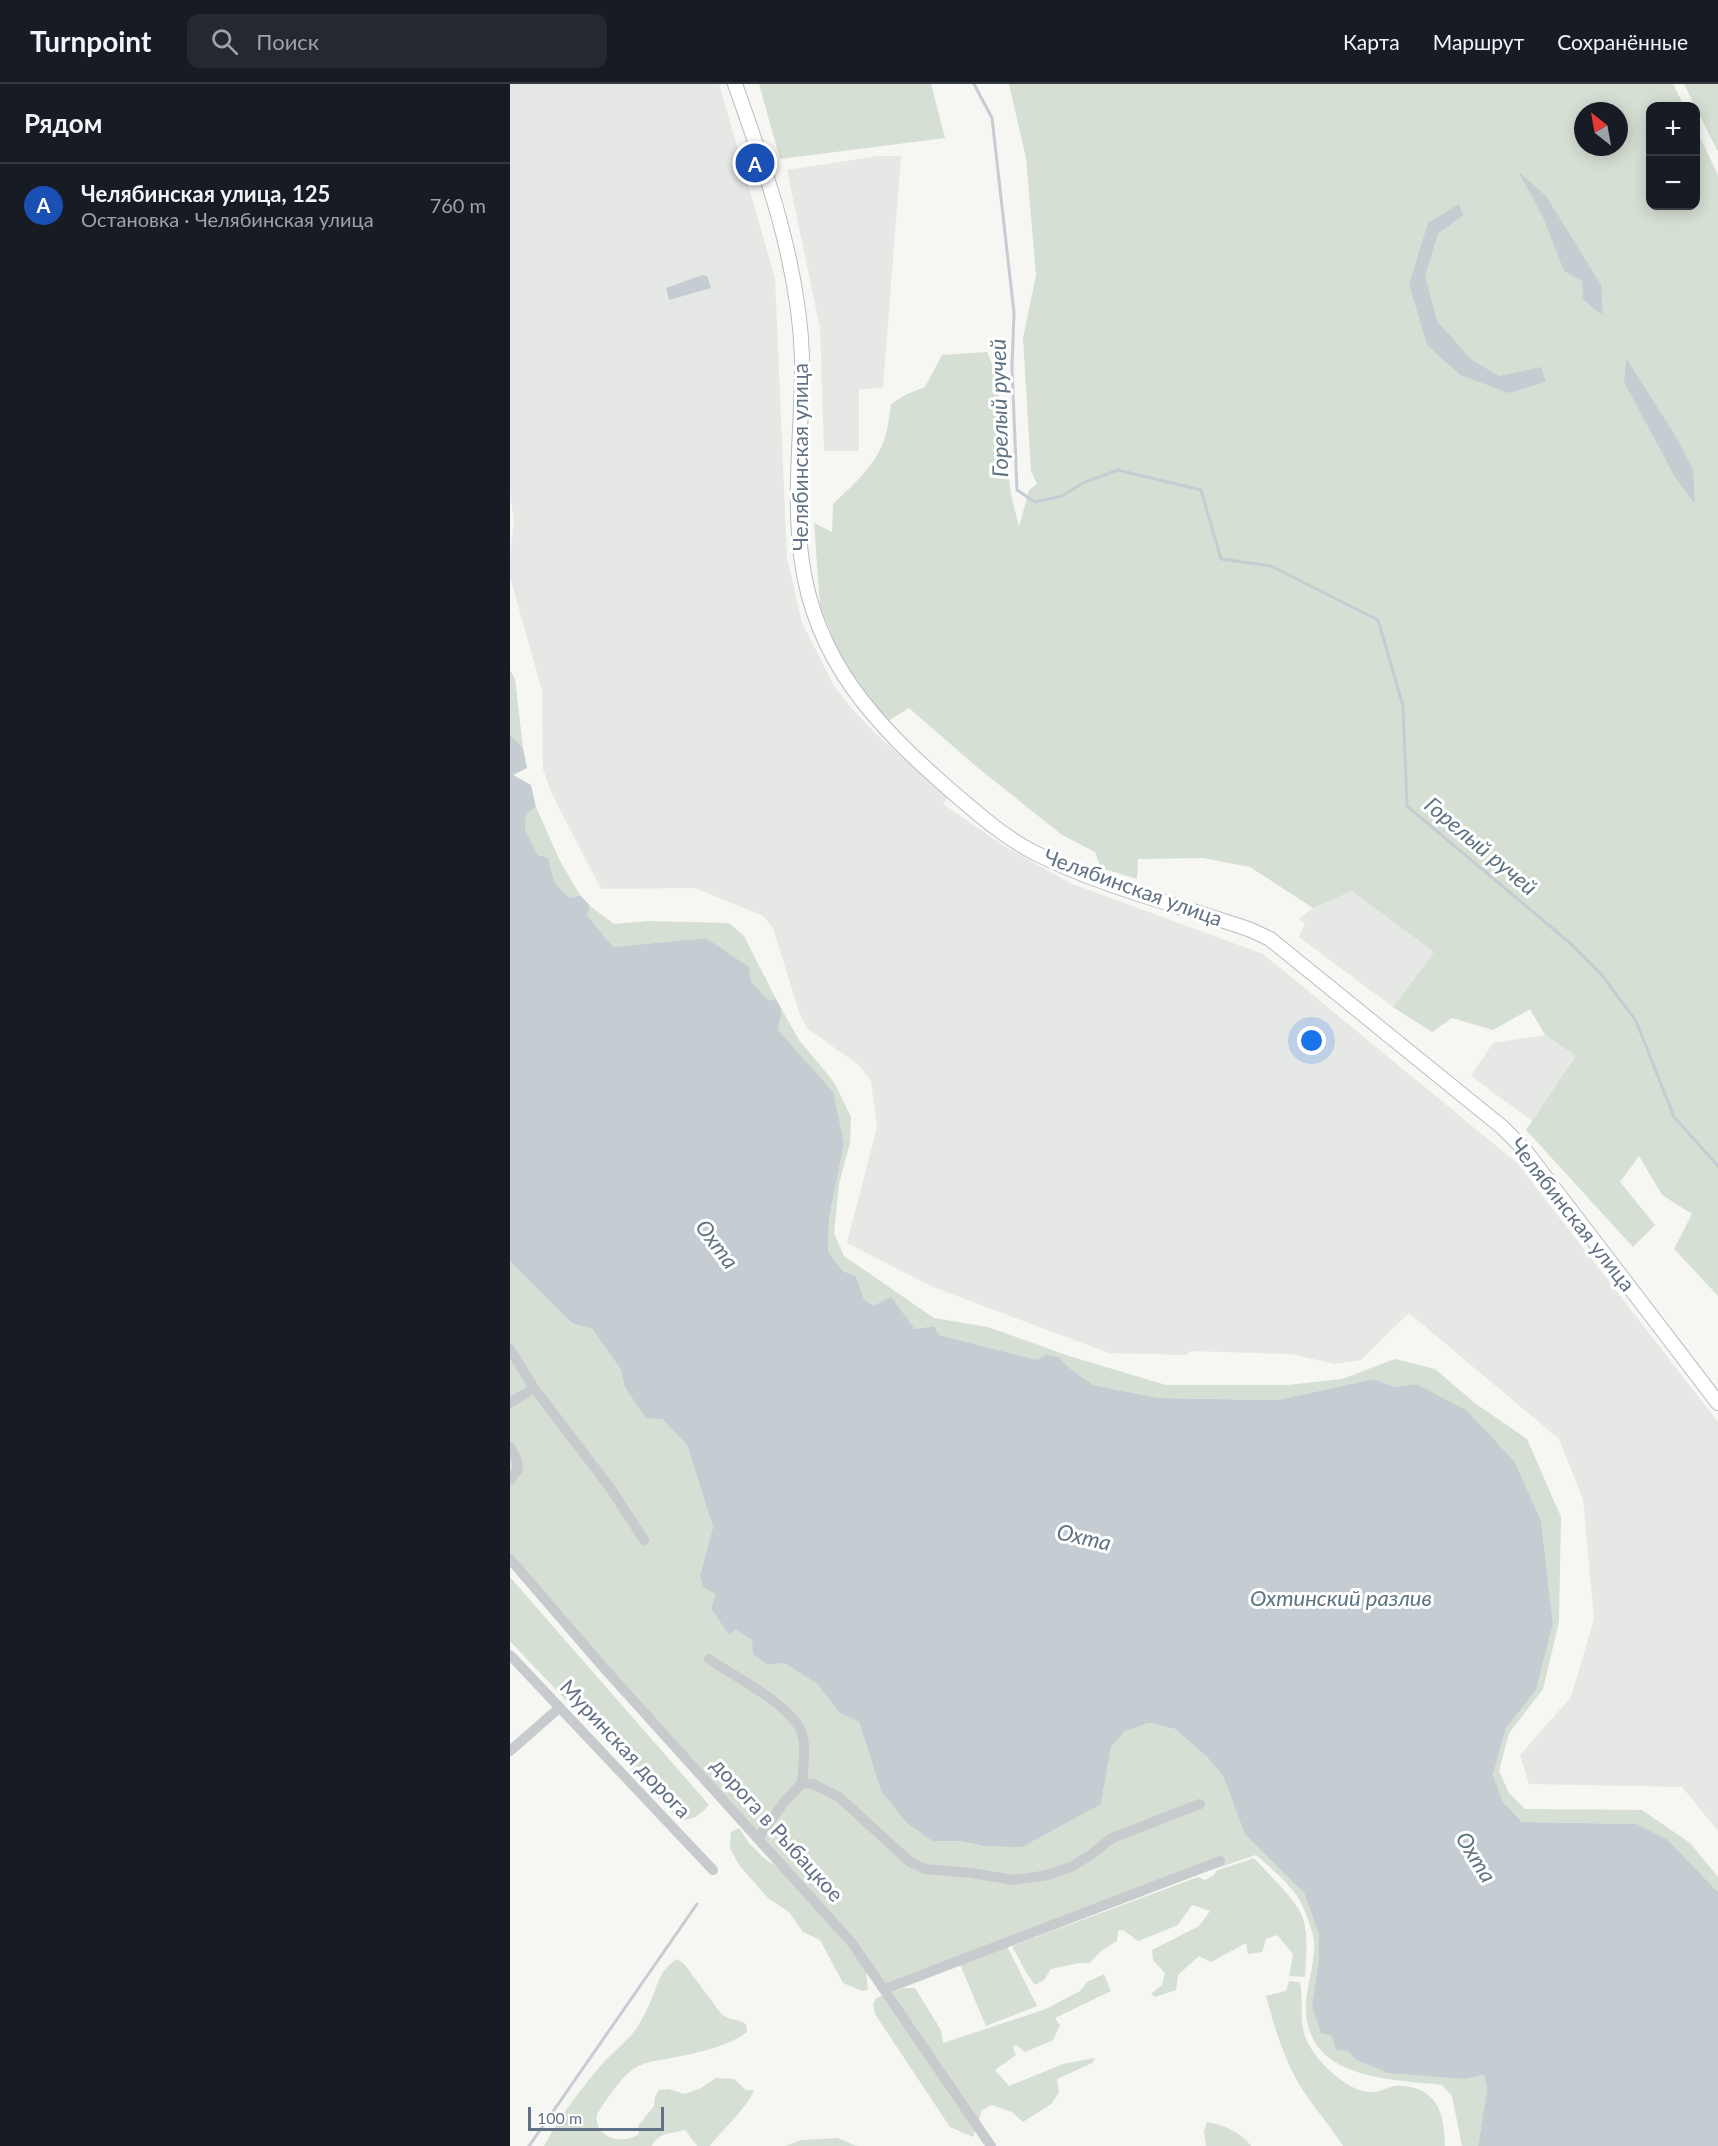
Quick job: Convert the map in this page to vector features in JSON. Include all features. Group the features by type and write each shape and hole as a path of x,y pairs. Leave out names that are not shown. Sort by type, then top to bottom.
{"street":[{"name":"Челябинская улица","path":"735,84 776,211 794,288 802,358 798,523 806,588 820,633 832,658 861,700 903,746 1000,832 1035,853 1070,869 1242,927 1270,939 1502,1127 1524,1149 1718,1403"},
{"path":"510,1349 534,1388 611,1489 644,1540"},
{"path":"510,1403 534,1388"},
{"path":"510,1447 516,1458 518,1469 510,1480"},
{"name":"дорога в Рыбацкое","path":"510,1559 603,1667 852,1943 992,2146"},
{"name":"Муринская дорога","path":"510,1655 713,1870"},
{"path":"709,1659 741,1681 763,1692 792,1719 800,1729 803,1739 802,1783 784,1802 758,1838"},
{"path":"510,1751 559,1708"},
{"path":"802,1783 813,1784 838,1797 910,1862 925,1869 970,1872 1014,1880 1048,1875 1071,1867 1094,1853 1112,1838 1200,1804"},
{"path":"885,1989 1220,1861"}],"shaded area":[{"path":"510,84 719,84 775,278 787,558 802,623 834,686 851,708 878,736 948,797 943,804 1006,847 1070,883 1263,954 1517,1163 1718,1422 1718,1831 1682,1787 1529,1784 1520,1755 1571,1697 1594,1619 1583,1499 1559,1439 1409,1313 1361,1360 1335,1364 1291,1354 1191,1351 1186,1355 1109,1353 933,1287 847,1243 877,1127 871,1081 861,1067 807,1028 800,1015 773,928 763,916 695,888 601,889 551,792 543,769 542,690 510,577 514,520 510,493"},
{"path":"759,84 931,84 945,138 780,159"},
{"path":"1009,84 1673,84 1682,102 1646,102 1646,210 1700,210 1700,137 1718,175 1718,1296 1674,1249 1692,1214 1662,1195 1639,1156 1620,1182 1655,1225 1633,1247 1526,1130 1576,1056 1545,1035 1530,1009 1493,1030 1452,1018 1432,1032 1393,1007 1434,952 1352,891 1313,908 1250,867 1203,858 1138,859 1137,879 1101,868 1095,852 1062,835 977,767 909,708 888,721 842,662 820,605 814,523 832,532 833,504 875,459 884,441 891,404 925,387 942,355 987,352 996,374 1011,494 1019,527 1029,490 1037,484 1031,471 1023,338 1036,275 1026,158"},
{"path":"1684,84 1718,84 1718,152 1700,116 1700,102 1693,102"},
{"path":"878,156 901,156 883,388 859,389 859,451 824,451 820,328 787,170"},
{"path":"510,670 515,679 523,748 510,735"},
{"path":"536,807 559,859 580,895 570,898 557,886 552,876 549,858 538,855 525,830 526,814"},
{"path":"1352,891 1434,952 1393,1007 1299,937 1305,924 1299,919 1313,908"},
{"path":"590,906 614,924 647,921 729,923 744,936 776,999 769,1002 706,938 613,947 587,915"},
{"path":"782,1010 799,1040 834,1082 851,1117 850,1143 839,1184 834,1233 844,1256 934,1318 988,1327 1069,1356 1166,1385 1288,1385 1342,1379 1395,1359 1435,1369 1476,1404 1527,1439 1561,1517 1559,1622 1543,1689 1509,1733 1499,1771 1509,1793 1525,1809 1642,1810 1690,1843 1718,1877 1718,1892 1667,1839 1637,1824 1522,1822 1503,1802 1493,1775 1506,1728 1536,1690 1553,1624 1541,1521 1515,1462 1416,1384 1395,1387 1374,1379 1277,1400 1159,1398 1093,1385 1058,1357 1038,1360 939,1335 934,1326 915,1329 891,1298 873,1306 864,1299 856,1276 843,1271 828,1252 829,1218 844,1144 778,1030"},
{"path":"1545,1035 1577,1056 1532,1121 1471,1076 1493,1043"},
{"path":"510,1261 573,1324 592,1329 621,1370 624,1387 662,1419 687,1445 713,1527 700,1575 717,1594 711,1609 729,1635 736,1630 753,1640 768,1665 784,1663 817,1684 840,1713 859,1722 881,1791 932,1841 960,1841 983,1846 1101,1804 1111,1747 1125,1731 1149,1723 1175,1729 1207,1757 1223,1776 1246,1834 1304,1893 1319,1935 1319,1957 1312,2006 1332,2036 1348,2051 1466,2079 1484,2075 1487,2089 1478,2146 1462,2146 1452,2096 1442,2085 1400,2081 1357,2072 1338,2064 1322,2052 1311,2035 1306,2013 1314,1949 1310,1925 1298,1897 1284,1880 1256,1855 1004,1940 1037,2006 986,2026 958,1960 886,1985 510,1560"},
{"path":"510,1577 709,1805 699,1815 679,1820 510,1641"},
{"path":"739,1828 749,1843 764,1858 780,1869 849,1945 866,1971 868,1990 862,1991 843,1983 820,1940 803,1932 789,1912 768,1898 739,1865 730,1848 731,1832"},
{"path":"1254,1858 1287,1893 1302,1916 1306,1938 1305,1977 1289,1976 1293,1954 1277,1935 1266,1939 1262,1952 1248,1954 1246,1943 1211,1962 1199,1956 1178,1975 1176,1990 1155,1997 1151,1994 1162,1985 1165,1973 1153,1960 1152,1950 1199,1926 1210,1911 1192,1905 1178,1925 1138,1941 1123,1930 1118,1931 1117,1941 1101,1951 1090,1963 1051,1969 1044,1980 1035,1985 1012,1946 1198,1877 1205,1880 1214,1875 1216,1871"},
{"path":"677,1959 684,1964 722,2015 746,2024 747,2032 711,2049 637,2067 618,2084 597,2114 599,2129 604,2134 617,2139 632,2138 639,2134 638,2126 654,2106 659,2090 668,2089 685,2094 701,2088 716,2078 734,2079 746,2090 754,2090 751,2097 710,2146 697,2146 685,2130 661,2136 652,2146 544,2146 564,2113 587,2083 638,2026 665,1969"},
{"path":"1104,1974 1111,1991 1055,2018 1060,2025 1053,2040 1025,2052 1016,2045 1013,2047 1016,2055 995,2070 1009,2086 1063,2064 1095,2058 1092,2063 1057,2079 1059,2093 1051,2104 1023,2122 1012,2112 992,2105 982,2110 973,2137 950,2127 875,2014 873,2004 876,1998 903,1988 915,1988 941,2030 943,2043 1046,2009 1080,1991 1087,1982"},
{"path":"1289,1981 1300,1982 1304,2034 1311,2049 1324,2065 1341,2080 1359,2090 1375,2092 1401,2086 1422,2091 1434,2101 1441,2114 1445,2146 1343,2146 1297,2081 1277,2033 1266,1996 1286,1991"},
{"path":"1207,2122 1232,2130 1251,2146 1206,2146 1204,2132"},
{"path":"837,2138 857,2146 785,2146 801,2140"}],"water":[{"path":"1518,171 1546,196 1601,285 1603,316 1583,299 1582,281 1564,271 1543,217"},
{"path":"1459,204 1463,215 1438,234 1425,276 1437,321 1472,360 1499,376 1541,367 1546,382 1509,393 1460,375 1427,345 1409,284 1428,223"},
{"path":"702,275 707,276 711,288 669,300 666,288"},
{"path":"1626,358 1675,435 1693,470 1695,504 1676,479 1624,382"},
{"name":"Охтинский разлив","path":"510,735 523,748 527,768 513,775 531,785 536,807 526,814 525,830 538,855 549,858 557,886 570,898 580,895 590,906 587,915 613,947 706,938 749,967 751,982 769,1001 776,999 782,1010 778,1030 833,1092 844,1144 829,1218 828,1252 843,1271 856,1276 864,1299 873,1306 891,1297 915,1329 934,1326 939,1335 1038,1360 1046,1355 1059,1357 1067,1366 1093,1385 1159,1398 1277,1400 1374,1379 1395,1387 1416,1384 1466,1410 1515,1462 1541,1521 1553,1624 1536,1690 1506,1728 1493,1775 1503,1802 1522,1822 1637,1824 1667,1839 1718,1892 1718,2146 1478,2146 1487,2089 1484,2075 1466,2079 1388,2073 1355,2059 1348,2051 1336,2050 1332,2036 1321,2033 1312,2006 1319,1957 1319,1935 1304,1893 1245,1834 1223,1776 1207,1757 1175,1729 1149,1723 1125,1731 1111,1747 1101,1804 1022,1847 983,1846 960,1841 932,1841 907,1823 881,1791 859,1722 840,1713 817,1684 784,1663 768,1665 753,1654 752,1640 736,1630 729,1635 711,1609 716,1594 703,1587 700,1575 713,1527 687,1445 662,1419 646,1418 624,1386 621,1370 592,1329 573,1324 510,1261"}],"waterway":[{"name":"Горелый ручей","path":"974,84 992,118 1014,313 1012,367 1017,490 1035,502 1062,496 1083,483 1118,470 1201,490 1221,559 1271,566 1378,620 1403,706 1407,806 1570,943 1601,974 1636,1021 1674,1117 1718,1166"},
{"path":"529,2146 697,1904"}],"place":[{"name":"Челябинская улица, 125","path":"755,163"}],"water label":[{"name":"Охта","path":"717,1244"},
{"name":"Охта","path":"1084,1537"},
{"name":"Охта","path":"1476,1857"}]}
